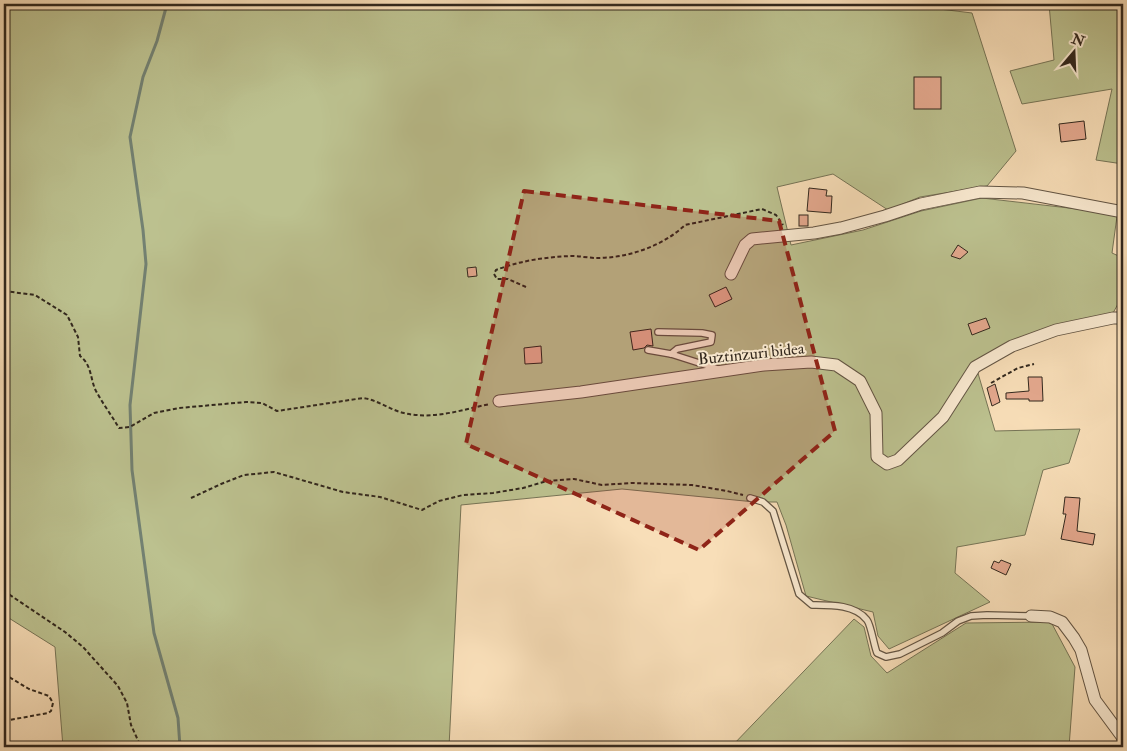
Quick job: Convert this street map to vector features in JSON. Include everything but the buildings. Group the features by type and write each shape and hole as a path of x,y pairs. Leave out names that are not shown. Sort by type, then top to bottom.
{"street":[{"path":"731,274 745,245 752,240 841,228 921,204 980,192 1022,193 1123,212"},
{"name":"Buztinzuri bidea","path":"499,401 581,392 764,365 811,362 836,365 860,381 876,413 877,457 887,464 898,460 943,416 975,367 1012,346 1056,330 1113,318 1123,318"},
{"path":"1031,616 1050,617 1062,622 1081,650 1095,700 1123,738"}],"lane":[{"path":"658,332 702,333 712,336 711,342 677,349 671,354"},
{"path":"648,350 671,354 725,371"},
{"path":"750,498 763,502 773,511 799,594 812,605 836,606 856,611 868,620 877,654 886,657 900,654 942,632 958,621 971,616 987,614 1031,616"}],"path":[{"path":"526,288 508,279 497,279 494,274 496,270 542,258 573,256 619,257 650,247 680,230 685,225 756,209 769,210 776,214 788,236"},
{"path":"4,291 35,295 68,315 78,337 80,356 84,358 92,372 95,390 119,428 130,427 154,413 179,408 246,402 262,403 277,411 363,398 370,399 403,413 436,416 499,401"},
{"path":"991,383 1018,368 1034,364"},
{"path":"191,498 244,475 274,472 343,492 380,497 422,510 440,501 463,495 500,492 547,481 574,479 602,485 631,483 692,485 727,491 750,498"},
{"path":"4,591 66,632 83,647 118,686 127,703 131,725 141,747"},
{"path":"4,674 28,689 48,696 53,703 52,711 48,713 4,721"}],"highlighted area":[{"path":"524,191 779,221 835,431 699,550 466,444"}],"green space":[{"path":"4,4 899,4 972,13 1016,151 987,186 920,197 888,210 833,174 777,187 791,245 863,230 921,211 982,198 1086,210 1117,216 1112,253 1123,258 1123,295 1113,313 975,363 995,431 1080,429 1069,463 1043,470 1025,535 957,547 955,573 990,602 889,649 878,636 873,612 806,596 786,525 777,502 755,502 622,489 461,505 449,747 63,747 55,647 4,615"},
{"path":"1049,4 1123,4 1123,164 1096,160 1112,89 1022,104 1010,71 1054,60"},
{"path":"854,619 864,627 871,656 887,673 966,623 1051,622 1075,667 1069,747 731,747"}],"waterway":[{"path":"167,4 157,41 143,77 130,137 146,264 130,405 132,470 154,633 178,718 180,747"}]}
